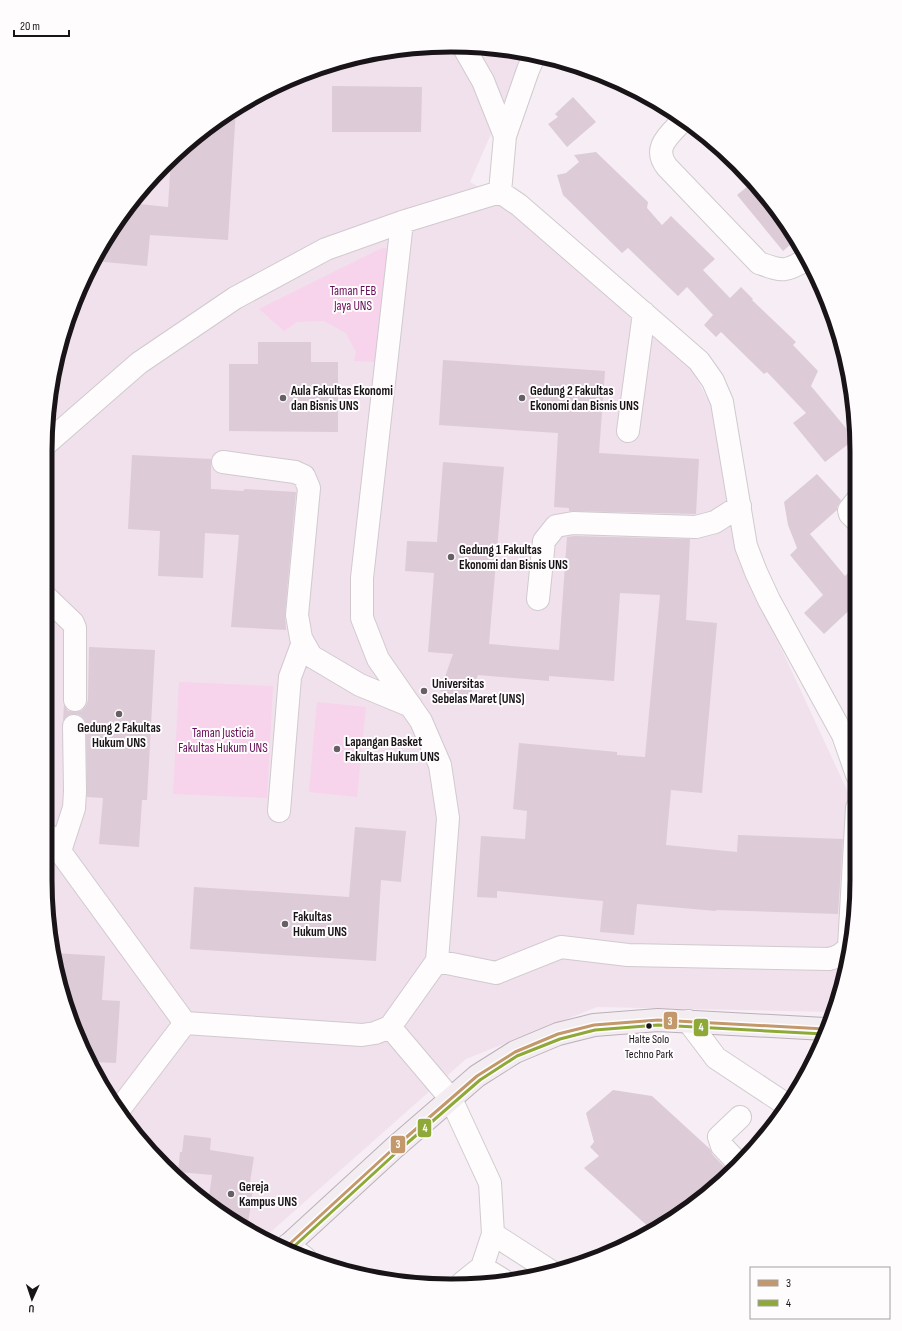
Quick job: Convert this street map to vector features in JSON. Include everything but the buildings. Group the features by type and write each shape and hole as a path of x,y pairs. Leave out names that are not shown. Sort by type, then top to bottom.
{"main road":[{"path":"295,1248 388,1153 477,1076 515,1052 558,1034 594,1024 658,1020 822,1029"}],"lane":[{"path":"468,53 483,81 505,136"},
{"path":"500,192 505,136 532,61"},
{"path":"680,124 662,144 660,152 662,160 667,166 759,263 779,270 795,267 802,262"},
{"path":"52,438 139,363 235,298 326,249 402,222 500,192"},
{"path":"500,192 519,205 699,361 713,381 722,402 746,546 769,600 842,735 850,756"},
{"path":"185,1023 362,1035 375,1033 390,1028 437,961 448,818 440,765 421,721 378,659 362,618 362,578 402,222"},
{"path":"628,431 644,313"},
{"path":"223,462 295,472 304,476 309,488 297,615 303,642 311,656 360,685 411,706"},
{"path":"538,599 544,541 556,526 573,523 696,528 715,522 740,506"},
{"path":"52,603 73,623 75,628 75,700"},
{"path":"280,811 290,677 303,642"},
{"path":"74,726 74,808 54,843 185,1023"},
{"path":"437,961 496,973 564,947 628,955 829,959 838,957 843,954"},
{"path":"688,1021 716,1058 783,1102"},
{"path":"122,1106 185,1023"},
{"path":"390,1028 450,1099 490,1183 493,1234 482,1267 468,1278"},
{"path":"735,1160 722,1146 719,1137 740,1117"},
{"path":"493,1234 545,1267"},
{"path":"482,1267 497,1276"}],"shaded area":[{"name":"Universitas Sebelas Maret (UNS)","path":"451,52 503,55 524,59 470,182 519,210 690,367 723,427 750,581 850,797 850,880 847,932 836,983 828,1012 597,1007 466,1059 268,1234 251,1226 208,1197 169,1162 134,1123 105,1080 82,1033 66,983 55,932 52,880 53,425 55,399 66,348 82,298 93,275 105,251 119,229 151,188 188,151 229,119 275,93 298,82 323,73 399,55"}],"green space":[{"name":"Taman FEB Jaya UNS","path":"380,249 388,249 390,253 381,362 354,361 356,352 346,333 324,321 297,322 284,331 259,309"},
{"name":"Taman Justicia Fakultas Hukum UNS","path":"179,682 273,686 267,798 173,794"},
{"name":"Lapangan Basket Fakultas Hukum UNS","path":"317,702 366,707 357,797 309,792"}],"transit line":[{"name":"3","path":"289,1245 394,1148 477,1076 515,1052 558,1034 594,1025 658,1020 822,1029"},
{"name":"4","path":"294,1247 397,1152 480,1080 517,1056 560,1039 595,1030 658,1025 820,1034"}],"place":[{"name":"Aula Fakultas Ekonomi dan Bisnis UNS","path":"283,398"},
{"name":"Gedung 2 Fakultas Ekonomi dan Bisnis UNS","path":"522,398"},
{"name":"Gedung 1 Fakultas Ekonomi dan Bisnis UNS","path":"451,557"},
{"name":"Universitas Sebelas Maret (UNS)","path":"424,691"},
{"name":"Gedung 2 Fakultas Hukum UNS","path":"119,714"},
{"name":"Lapangan Basket Fakultas Hukum UNS","path":"337,749"},
{"name":"Fakultas Hukum UNS","path":"285,924"},
{"name":"Halte Solo Techno Park","path":"649,1026"},
{"name":"Gereja Kampus UNS","path":"231,1194"}]}
